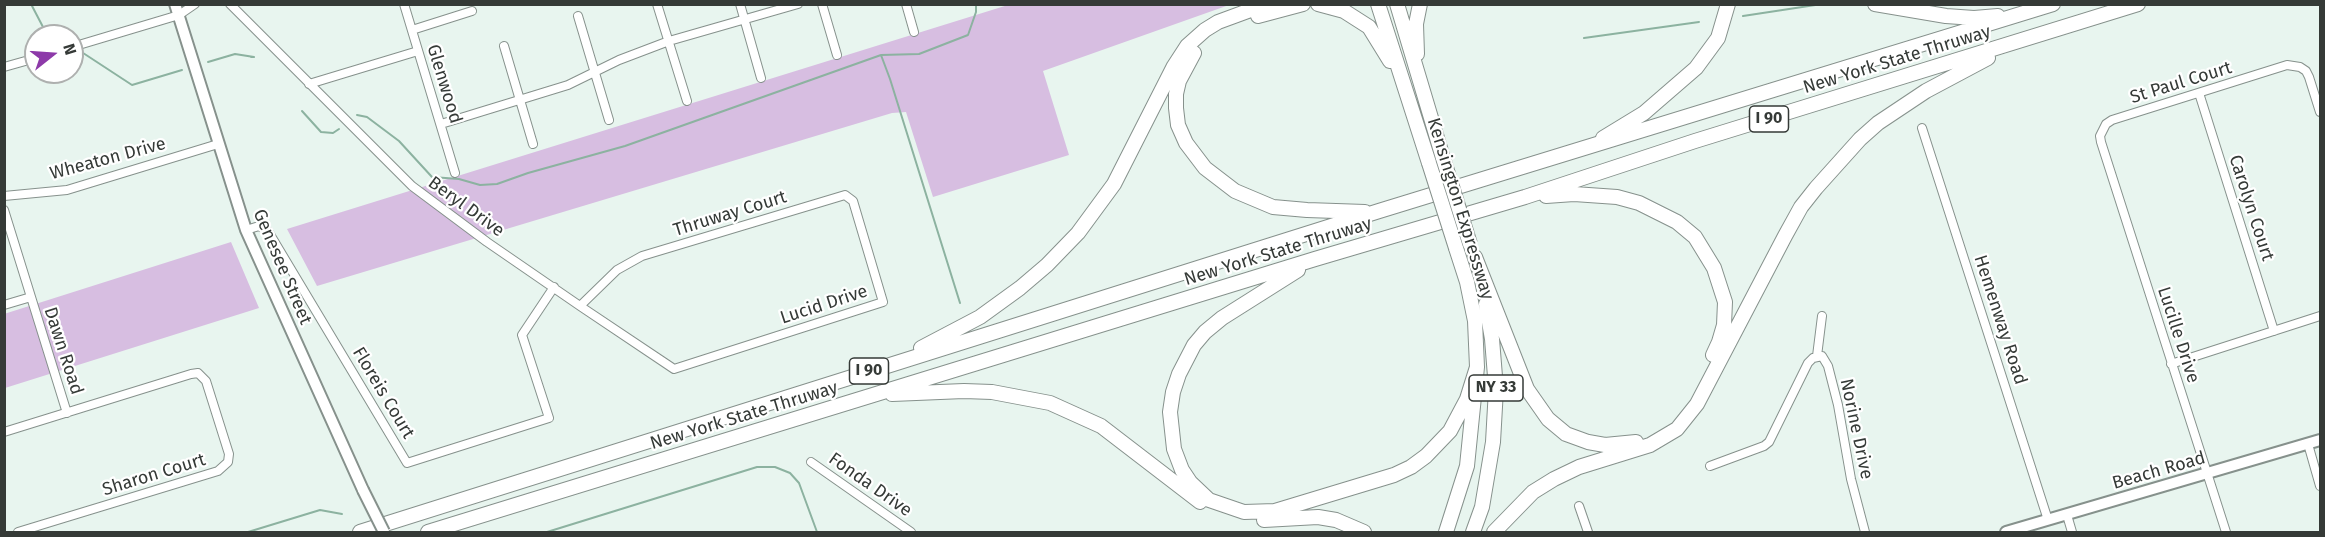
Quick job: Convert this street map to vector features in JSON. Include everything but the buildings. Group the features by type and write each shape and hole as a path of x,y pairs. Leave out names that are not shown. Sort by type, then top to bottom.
{"highway":[{"path":"890,365 980,318 1047,265 1078,233 1114,184 1174,66 1187,46 1218,22 1267,4"},
{"path":"1304,4 1233,23 1208,38 1188,60 1179,81 1176,94 1178,125 1186,143 1205,168 1235,191 1255,201 1273,207 1307,210 1379,211"},
{"path":"1318,4 1344,11 1369,27 1404,87"},
{"name":"Kensington Expressway","path":"1378,4 1467,282 1475,321 1477,367 1467,466 1446,532"},
{"name":"Kensington Expressway","path":"1397,4 1419,83 1473,251 1492,339 1496,389 1490,468 1482,507 1473,532"},
{"path":"1419,83 1416,24 1420,4"},
{"path":"1580,151 1644,113 1669,94 1696,68 1718,38 1728,4"},
{"path":"1875,4 1946,16 1974,18 2047,6"},
{"name":"New York State Thruway","path":"428,532 1315,259 1525,197 1695,141 2138,4"},
{"name":"New York State Thruway","path":"360,532 1379,211 2047,6"},
{"path":"1494,532 1533,492 1554,479 1579,467 1650,445 1677,429 1697,404 1801,207 1827,174 1860,139 1902,106 2014,43"},
{"path":"1473,251 1527,389 1538,407 1558,428 1566,434 1588,442 1623,444 1648,438 1675,420 1685,406 1719,342 1724,325 1725,302 1721,284 1706,253 1695,237 1677,222 1639,203 1617,197 1574,194 1525,197"},
{"path":"1315,259 1222,318 1194,345 1179,374 1170,412 1174,449 1182,470 1190,482 1209,500 1244,512 1275,511 1383,478 1411,467 1426,456 1450,431 1464,405 1477,367"},
{"path":"868,396 964,391 1026,397 1050,403 1101,426 1199,502 1216,512 1246,520 1318,517 1336,520 1364,532"}],"main road":[{"name":"Genesee Street","path":"177,10 246,230 384,532"},
{"name":"Beach Road","path":"2006,532 2320,440"}],"street":[{"path":"84,43 195,4"},
{"name":"Beryl Drive","path":"230,4 412,186 450,216 674,369 722,354"},
{"name":"Glenwood","path":"404,4 455,173"},
{"path":"657,4 687,101"},
{"path":"740,4 761,78"},
{"path":"441,124 568,85 619,60 669,41 798,4"},
{"path":"822,4 837,55"},
{"path":"906,4 914,32"},
{"path":"412,30 472,11"},
{"path":"578,16 609,120"},
{"path":"504,46 533,144"},
{"path":"309,84 418,51"},
{"path":"4,67 24,61"},
{"name":"St Paul Court","path":"2121,205 2101,142 2102,130 2112,120 2293,65 2300,67 2309,76 2320,112"},
{"name":"Carolyn Court","path":"2199,93 2274,331"},
{"name":"Hemenway Road","path":"1923,128 2049,520"},
{"name":"Wheaton Drive","path":"4,196 67,190 218,144"},
{"name":"Thruway Court","path":"580,306 617,270 642,256 844,195 854,201 867,250"},
{"name":"Lucille Drive","path":"2121,205 2226,532"},
{"name":"Dawn Road","path":"4,210 67,413"},
{"name":"Floreis Court","path":"246,230 259,226 268,231 407,463 549,418 522,334 554,287"},
{"name":"Lucid Drive","path":"722,354 883,302 867,250"},
{"path":"4,305 31,297"},
{"path":"1710,466 1770,442 1808,363 1817,356 1822,316"},
{"path":"2171,364 2320,316"},
{"name":"Norine Drive","path":"1817,356 1822,356 1826,361 1833,385 1851,479 1865,532"},
{"name":"Sharon Court","path":"18,532 218,471 228,462 229,454 206,381 198,373 67,413"},
{"path":"4,432 67,413"},
{"path":"2308,444 2320,486"},
{"name":"Fonda Drive","path":"811,462 911,532"},
{"path":"1579,506 1588,532"},
{"path":"2067,515 2072,532"}],"shaded area":[{"path":"1008,5 1229,5 1043,71 1069,155 933,197 906,112 892,113 317,286 287,229"},
{"path":"231,242 259,308 5,388 4,314"}],"waterway":[{"path":"31,4 41,24"},
{"path":"357,115 367,117 399,141 432,177 459,179 480,185 497,184 625,146 881,55 919,54 968,35 976,12 976,4"},
{"path":"1743,16 1822,4"},
{"path":"1584,38 1699,22"},
{"path":"84,54 132,85 182,70"},
{"path":"208,62 235,54 254,57 251,57"},
{"path":"881,55 960,303"},
{"path":"302,111 321,132 333,133 339,129"},
{"path":"547,532 757,467 775,467 790,473 799,483 817,532"},
{"path":"248,532 320,510 342,514"}]}
